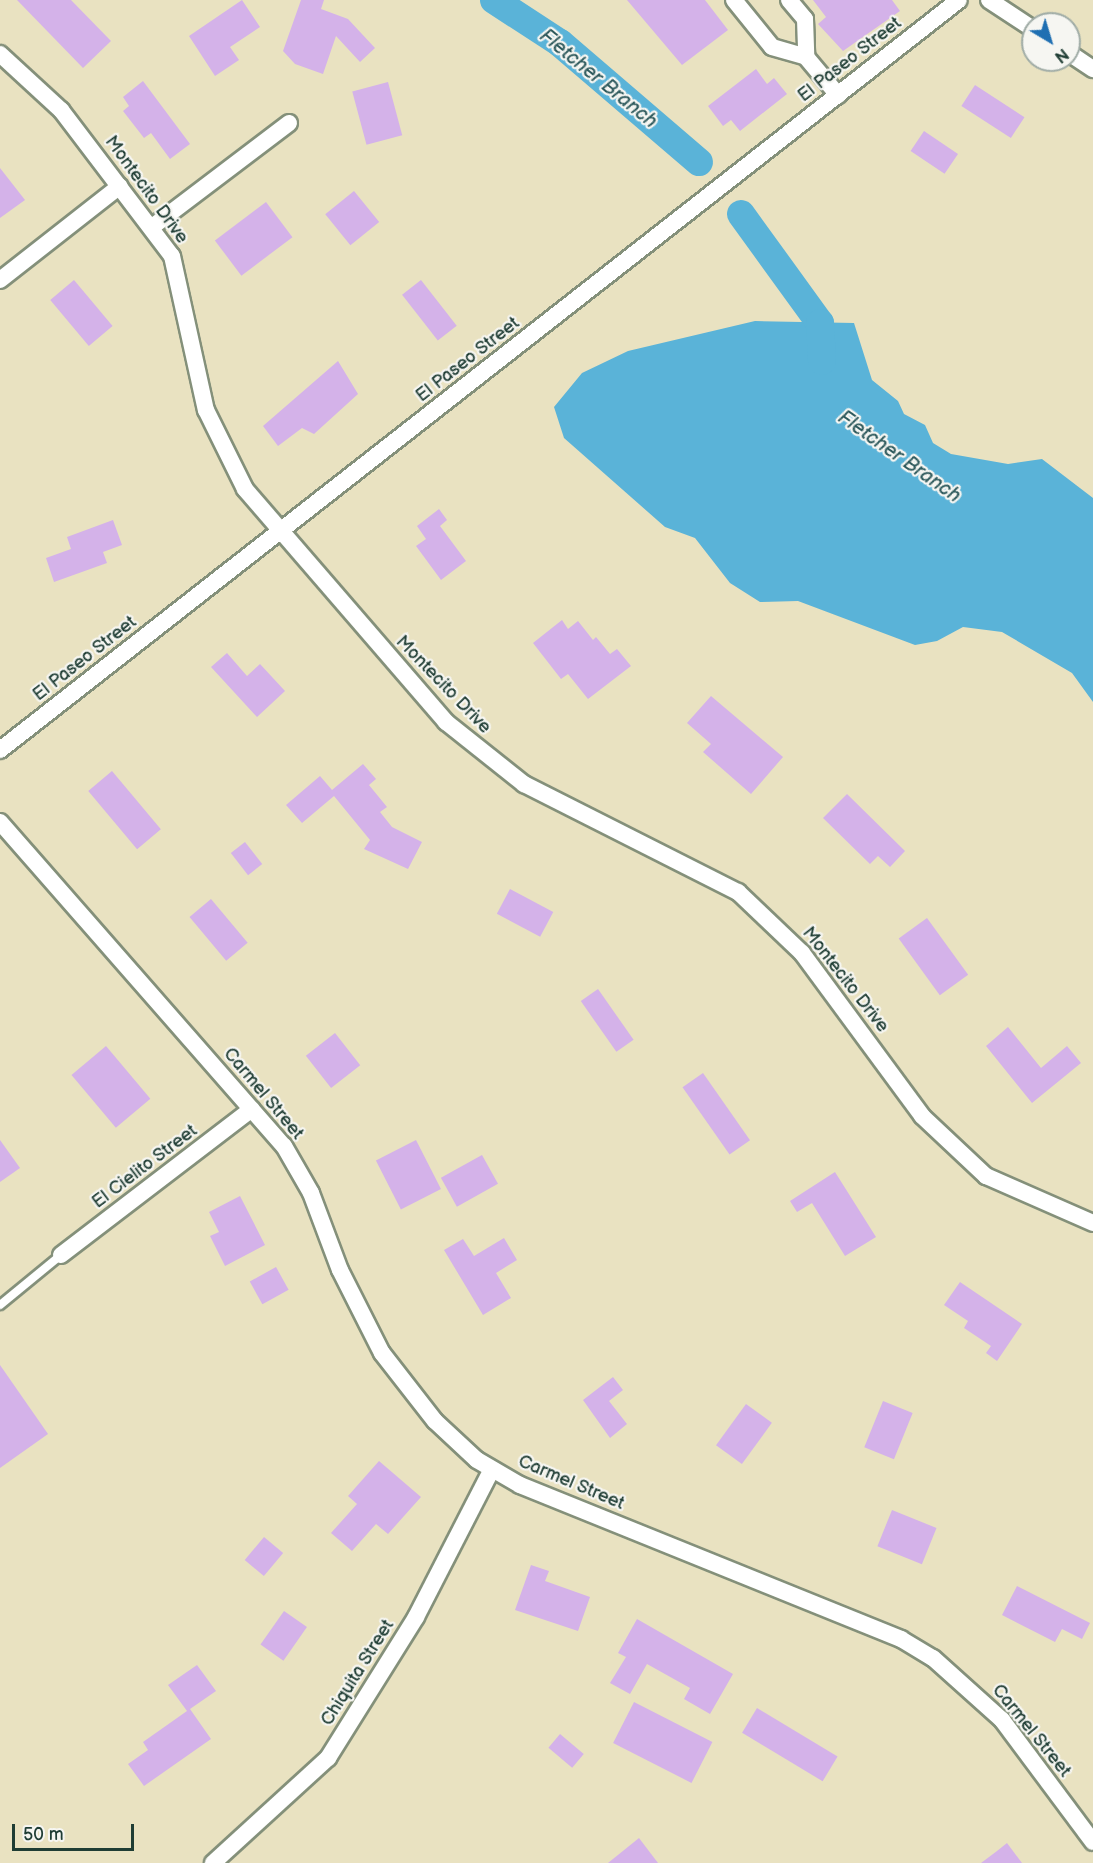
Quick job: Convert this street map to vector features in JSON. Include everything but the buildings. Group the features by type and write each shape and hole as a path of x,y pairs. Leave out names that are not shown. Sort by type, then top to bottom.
{"street":[{"path":"734,0 772,47 806,57 838,95"},
{"path":"789,0 804,19 806,57"},
{"name":"El Paseo Street","path":"0,750 959,0"},
{"path":"990,0 1021,21"},
{"name":"Montecito Drive","path":"0,54 61,110 152,227 180,273 190,343 218,439 245,489 279,533 446,722 492,761 524,784 738,892 802,953 922,1116 954,1146 1010,1189 1093,1222"},
{"path":"152,227 289,123"},
{"path":"0,280 120,186"},
{"name":"Carmel Street","path":"0,822 284,1146 311,1193 340,1270 382,1353 435,1421 492,1469 520,1485 901,1638 933,1658 1002,1720 1093,1842"},
{"name":"El Cielito Street","path":"61,1255 252,1109"},
{"name":"Chiquita Street","path":"213,1863 327,1758 416,1617 492,1469"}],"lane":[{"path":"0,1305 61,1255"}],"water":[{"path":"755,321 854,323 872,380 898,401 904,414 925,425 933,443 951,454 1008,464 1042,459 1093,498 1093,702 1072,673 1002,632 963,627 937,641 915,645 798,601 760,602 730,583 695,538 665,527 564,438 554,407 582,373 628,351"}],"waterway":[{"name":"Fletcher Branch","path":"494,0 560,43 699,162"},
{"name":"Fletcher Branch","path":"741,214 820,323 822,361"}]}
